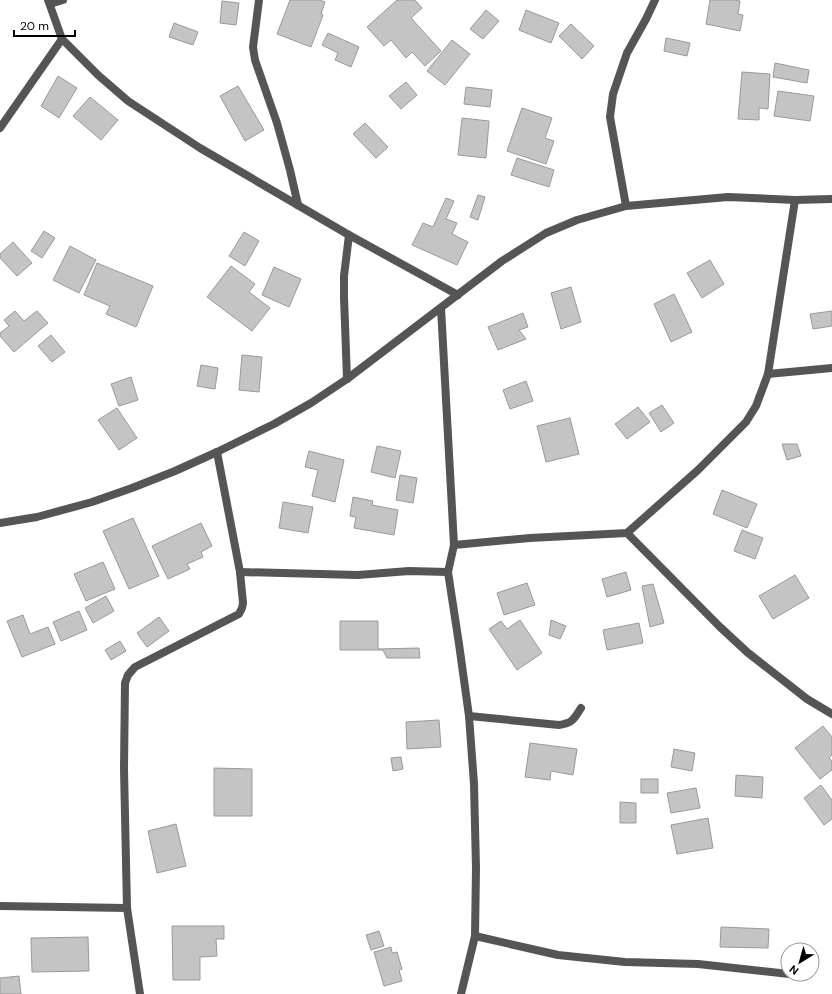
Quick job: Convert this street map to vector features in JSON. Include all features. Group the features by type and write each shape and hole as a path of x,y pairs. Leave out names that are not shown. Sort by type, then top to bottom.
{"street":[{"path":"63,0 49,2 62,39 98,75 128,101 200,148 349,235 458,295"},
{"path":"259,0 253,47 255,60 277,123 298,205"},
{"path":"626,206 610,118 613,94 627,53 655,0"},
{"path":"0,128 62,39"},
{"path":"0,523 36,517 92,502 132,488 175,471 274,424 311,403 347,379 502,261 546,233 577,220 626,206 728,197 795,200 832,199"},
{"path":"454,545 530,538 627,533 698,470 746,422 756,406 768,374 795,200"},
{"path":"347,379 344,276 349,235"},
{"path":"441,308 454,545 448,572 469,716 474,784 476,868 474,936 461,994"},
{"path":"768,374 832,368"},
{"path":"140,994 127,908 124,769 125,683 128,675 135,667 239,614 242,608 243,603 240,572 217,452"},
{"path":"627,533 719,626 747,652 807,699 832,714"},
{"path":"240,572 358,575 409,571 448,572"},
{"path":"469,716 559,725 567,724 572,721 581,708"},
{"path":"0,906 127,908"},
{"path":"474,936 558,955 625,962 698,964 780,973"}],"building":[{"path":"290,0 320,0 325,2 321,14 323,15 311,47 277,34"},
{"path":"397,0 415,0 422,8 411,18 441,51 425,66 412,52 406,58 391,40 384,46 367,27"},
{"path":"710,0 740,1 738,14 743,15 740,31 706,24"},
{"path":"222,1 239,3 236,25 220,23"},
{"path":"486,10 499,21 483,39 470,29"},
{"path":"526,10 559,23 551,43 519,30"},
{"path":"174,23 198,32 193,45 169,37"},
{"path":"571,24 594,46 582,59 559,36"},
{"path":"328,33 359,47 351,67 335,60 338,53 322,45"},
{"path":"666,38 690,43 687,56 664,51"},
{"path":"452,40 470,54 445,85 427,71"},
{"path":"775,63 809,70 807,83 773,77"},
{"path":"742,72 770,74 768,109 759,108 759,120 738,119"},
{"path":"58,76 77,88 59,118 41,106"},
{"path":"406,82 417,95 401,109 389,96"},
{"path":"238,86 264,130 245,141 220,96"},
{"path":"466,87 492,90 490,107 464,104"},
{"path":"778,91 814,96 810,121 774,116"},
{"path":"90,97 118,120 101,140 73,116"},
{"path":"522,108 552,118 545,138 554,141 546,164 507,151"},
{"path":"462,118 489,121 486,158 458,155"},
{"path":"365,123 388,147 376,158 353,134"},
{"path":"517,158 554,170 549,187 511,175"},
{"path":"478,195 485,197 478,220 470,217"},
{"path":"446,198 454,201 446,219 457,223 452,234 468,242 457,265 412,245 423,223 433,227"},
{"path":"44,231 55,238 42,258 31,251"},
{"path":"244,232 259,241 245,266 229,256"},
{"path":"13,242 32,263 17,276 0,258 0,254"},
{"path":"70,246 96,260 79,293 53,280"},
{"path":"710,260 724,284 702,298 687,273"},
{"path":"97,263 153,286 136,327 106,314 110,306 84,295"},
{"path":"231,266 255,284 249,292 270,308 252,331 207,297"},
{"path":"274,267 301,279 289,307 262,295"},
{"path":"571,287 581,322 561,329 551,293"},
{"path":"674,294 692,332 671,342 654,304"},
{"path":"15,311 24,321 37,311 48,323 14,352 0,336 0,333 9,326 4,320"},
{"path":"832,311 832,326 813,329 810,314"},
{"path":"523,313 528,327 519,330 526,339 498,350 488,327"},
{"path":"51,335 65,352 52,362 38,346"},
{"path":"242,355 262,357 259,392 239,390"},
{"path":"201,365 218,368 215,389 197,386"},
{"path":"131,377 138,400 119,406 111,384"},
{"path":"526,381 533,401 510,409 503,390"},
{"path":"662,405 674,423 661,432 649,413"},
{"path":"638,407 650,422 627,439 615,424"},
{"path":"117,408 137,438 119,450 98,420"},
{"path":"570,418 579,454 546,462 537,426"},
{"path":"782,444 797,444 801,456 787,460"},
{"path":"377,446 401,451 395,478 371,472"},
{"path":"309,451 344,460 335,502 312,496 318,470 305,467"},
{"path":"400,475 417,478 413,503 396,500"},
{"path":"722,490 757,504 747,528 713,514"},
{"path":"353,497 373,501 372,505 398,510 394,535 354,528 356,517 350,516"},
{"path":"283,502 313,507 308,533 279,528"},
{"path":"133,518 159,576 129,589 103,531"},
{"path":"201,523 212,546 201,552 203,557 187,564 190,569 168,579 152,546"},
{"path":"742,530 763,538 755,559 734,551"},
{"path":"103,562 115,589 86,601 74,574"},
{"path":"626,572 631,590 607,597 602,579"},
{"path":"795,575 809,598 773,619 759,596"},
{"path":"527,583 535,605 504,615 497,593"},
{"path":"653,584 664,623 650,627 642,586"},
{"path":"106,596 114,611 93,623 85,608"},
{"path":"79,611 87,630 61,641 53,622"},
{"path":"23,615 30,634 48,627 55,644 22,657 7,621"},
{"path":"159,617 169,631 147,647 137,633"},
{"path":"520,620 542,653 517,670 489,629 501,621 507,629"},
{"path":"551,620 566,626 560,639 549,635"},
{"path":"340,621 378,621 378,649 419,648 420,658 387,658 383,650 340,650"},
{"path":"639,623 643,643 607,650 603,630"},
{"path":"120,641 126,651 111,660 105,650"},
{"path":"439,720 441,747 407,749 406,722"},
{"path":"823,726 832,737 832,755 829,758 832,761 832,770 820,779 795,748"},
{"path":"530,743 577,749 573,775 551,771 550,780 525,777"},
{"path":"674,749 695,753 692,771 671,767"},
{"path":"401,757 403,769 393,771 391,758"},
{"path":"214,768 252,769 252,816 214,816"},
{"path":"736,775 763,777 762,798 735,796"},
{"path":"641,779 658,779 658,793 641,793"},
{"path":"821,785 832,800 832,819 824,825 804,798"},
{"path":"696,788 700,808 671,813 667,793"},
{"path":"620,802 636,803 636,823 620,823"},
{"path":"708,818 713,848 677,854 671,825"},
{"path":"176,824 186,866 157,873 148,831"},
{"path":"172,926 224,926 224,939 216,939 217,956 200,957 200,980 173,980"},
{"path":"721,927 769,929 768,948 720,947"},
{"path":"379,931 384,946 371,950 366,935"},
{"path":"88,937 89,971 32,972 31,938"},
{"path":"391,947 392,953 397,952 402,969 399,970 402,981 384,986 374,952"},
{"path":"19,976 21,994 0,994 0,978"}]}
